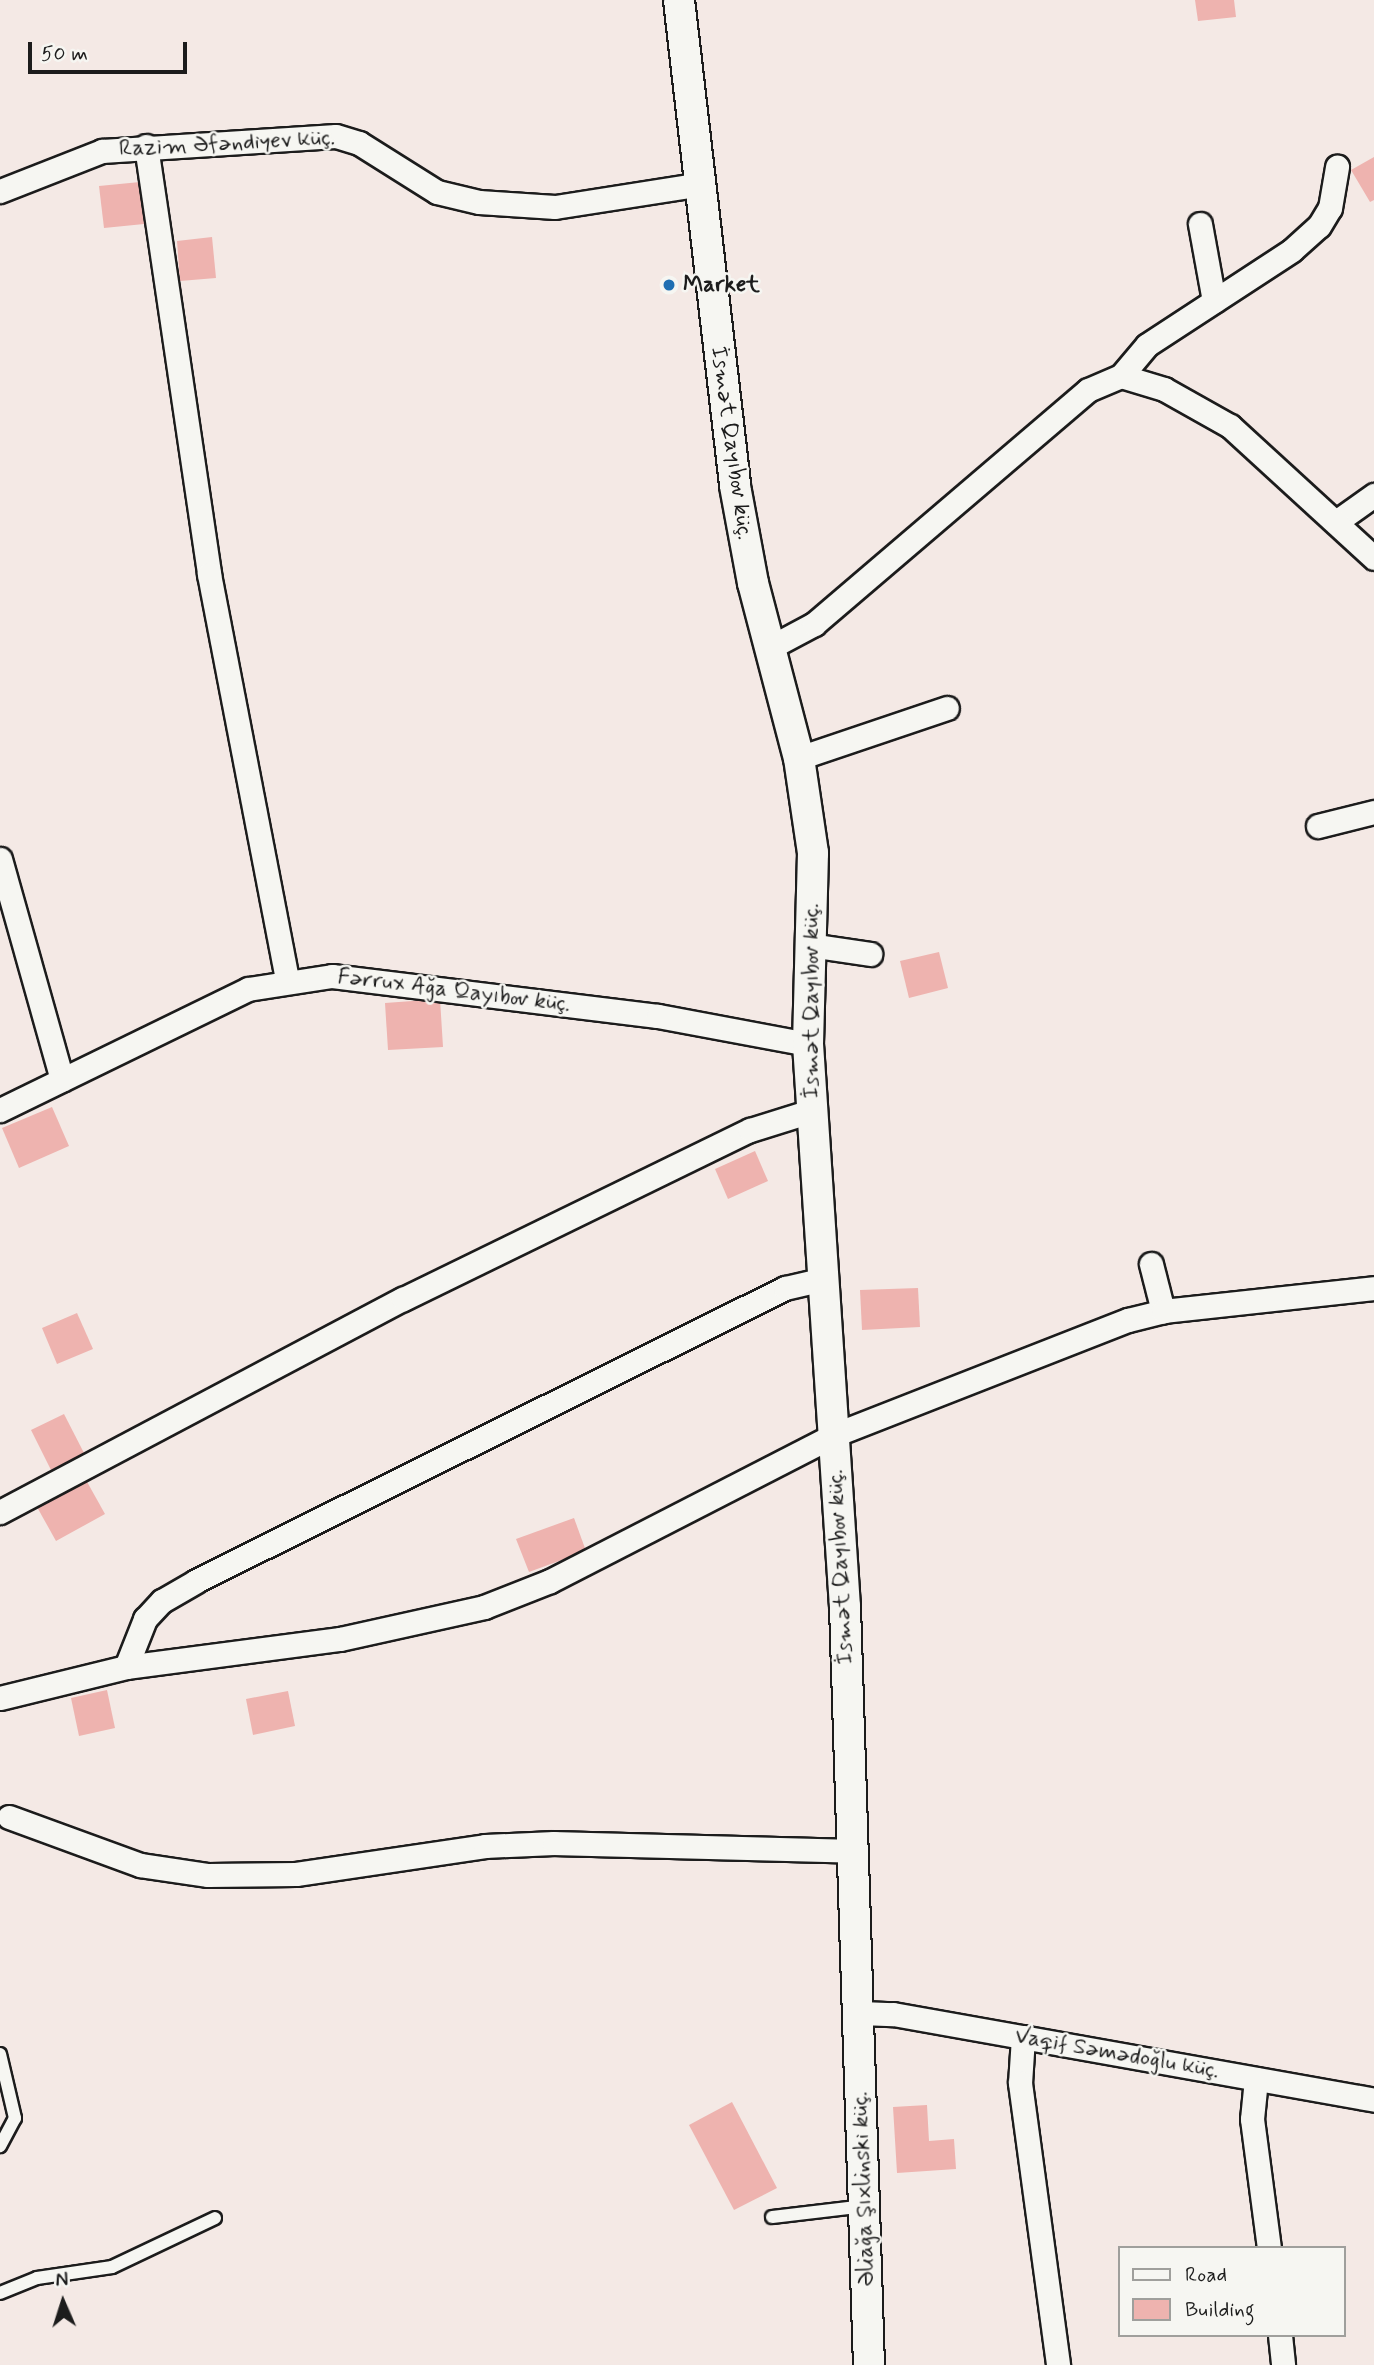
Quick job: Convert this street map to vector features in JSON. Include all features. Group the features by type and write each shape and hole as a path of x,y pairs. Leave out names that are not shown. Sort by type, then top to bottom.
{"street":[{"name":"İsmət Qayıbov küç.","path":"679,0 696,185 735,486 799,758 813,853 808,1044 834,1435 860,2013"},
{"name":"Razim Əfəndiyev küç.","path":"0,191 73,159 146,146 336,136 359,143 437,192 555,207 696,185"},
{"path":"146,146 209,574 286,980"},
{"path":"771,647 814,624 1088,390 1122,376 1147,345 1319,226 1330,208 1337,167"},
{"path":"1200,224 1214,301"},
{"path":"1122,376 1164,389 1230,426 1374,558"},
{"path":"1336,522 1374,495"},
{"path":"799,758 947,708"},
{"path":"1318,826 1374,812"},
{"path":"0,859 62,1079"},
{"path":"810,945 870,954"},
{"name":"Fərrux Ağa Qayıbov küç.","path":"0,1110 248,989 286,980 368,978 658,1016 808,1044"},
{"path":"0,1512 403,1299 750,1130 811,1111"},
{"path":"1151,1264 1163,1311"},
{"path":"126,1667 145,1619 162,1601 196,1581 785,1288 824,1279"},
{"path":"0,1698 126,1667 340,1639 484,1607 550,1581 834,1435 984,1374 1163,1311 1374,1288"},
{"path":"9,1817 140,1865 208,1875 296,1874 485,1846 554,1843 853,1851"},
{"name":"Vaqif Səmədoğlu küç.","path":"860,2013 1023,2037 1374,2100"},
{"name":"Əliağa Şıxlinski küç.","path":"860,2013 869,2365"},
{"path":"1023,2037 1020,2083 1058,2365"},
{"path":"1256,2079 1252,2119 1269,2246"},
{"path":"1280,2337 1283,2365"}],"lane":[{"path":"0,2054 15,2118 0,2146"},
{"path":"772,2217 865,2206"},
{"path":"0,2292 37,2278 112,2267 215,2218"}],"building":[{"path":"1195,0 1234,0 1236,17 1198,21"},
{"path":"1374,157 1374,200 1370,202 1351,170"},
{"path":"140,182 144,224 104,228 99,186"},
{"path":"212,237 216,278 180,281 177,241"},
{"path":"939,952 948,988 909,998 900,961"},
{"path":"440,999 443,1047 388,1050 385,1003"},
{"path":"52,1107 69,1146 19,1168 2,1128"},
{"path":"755,1151 768,1181 728,1199 715,1169"},
{"path":"918,1288 920,1327 862,1330 860,1290"},
{"path":"77,1313 93,1349 57,1364 42,1328"},
{"path":"64,1414 84,1453 51,1470 31,1430"},
{"path":"86,1480 105,1514 56,1541 37,1507"},
{"path":"574,1518 586,1551 529,1572 516,1539"},
{"path":"107,1690 115,1728 79,1736 71,1698"},
{"path":"288,1691 295,1726 253,1735 246,1699"},
{"path":"732,2102 777,2188 734,2210 689,2125"},
{"path":"927,2105 929,2141 954,2139 956,2169 897,2173 893,2107"}],"place":[{"name":"Market","path":"669,285"}]}
